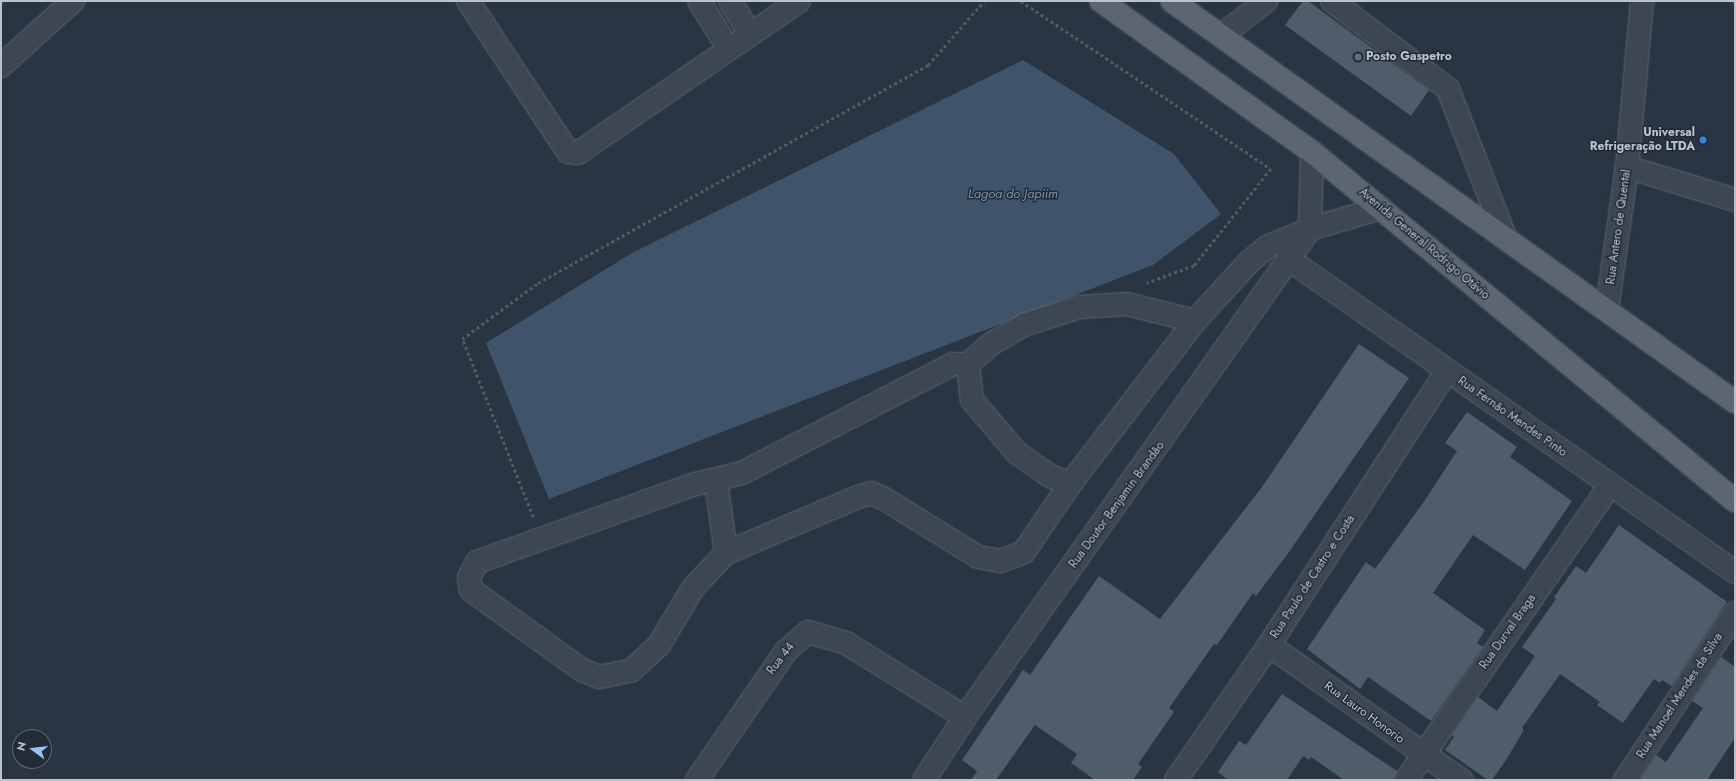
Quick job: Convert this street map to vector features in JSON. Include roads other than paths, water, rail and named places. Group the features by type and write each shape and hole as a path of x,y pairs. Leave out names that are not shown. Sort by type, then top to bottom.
{"main road":[{"name":"Avenida General Rodrigo Otávio","path":"1101,1 1312,152 1735,501"},
{"path":"1172,1 1506,239 1607,309 1735,402"}],"street":[{"path":"1,66 73,1"},
{"path":"468,1 568,152 578,154 728,48 799,1"},
{"path":"699,1 728,48"},
{"path":"730,1 750,33"},
{"path":"1221,36 1266,1"},
{"path":"1332,1 1448,89 1506,239"},
{"name":"Rua Antero de Quental","path":"1607,309 1627,167 1642,1"},
{"path":"1310,229 1312,152"},
{"path":"1627,167 1735,200"},
{"path":"1195,321 1128,304 1080,307 1026,324 990,344 968,364 953,364 742,473 716,481 695,484 477,562 469,578 472,590 582,670 599,677 631,671 659,645 693,588 726,553 871,493 978,557 1001,561 1024,552 1070,484 1195,321 1250,261 1267,248 1310,229 1381,208"},
{"name":"Rua Doutor Benjamin Brandão","path":"924,780 965,717 1290,260 1310,229"},
{"name":"Rua Fernão Mendes Pinto","path":"1290,260 1735,572"},
{"path":"968,364 972,400 977,406 1017,453 1048,475 1070,484"},
{"name":"Rua Paulo de Castro e Costa","path":"1176,780 1269,645 1447,371"},
{"path":"716,481 726,553"},
{"name":"Rua Durval Braga","path":"1406,780 1610,485"},
{"name":"Rua Manoel Mendes da Silva","path":"1625,780 1735,613"},
{"name":"Rua 44","path":"697,780 786,650 808,632 846,643 965,717"},
{"name":"Rua Lauro Honorio","path":"1269,645 1423,755 1461,780"}],"water":[{"name":"Lagoa do Japiim","path":"1023,60 1174,154 1221,214 1153,265 549,499 486,343 632,253"}],"place":[{"name":"Posto Gaspetro","path":"1358,57"},
{"name":"Universal Refrigeração LTDA","path":"1703,140"}]}
